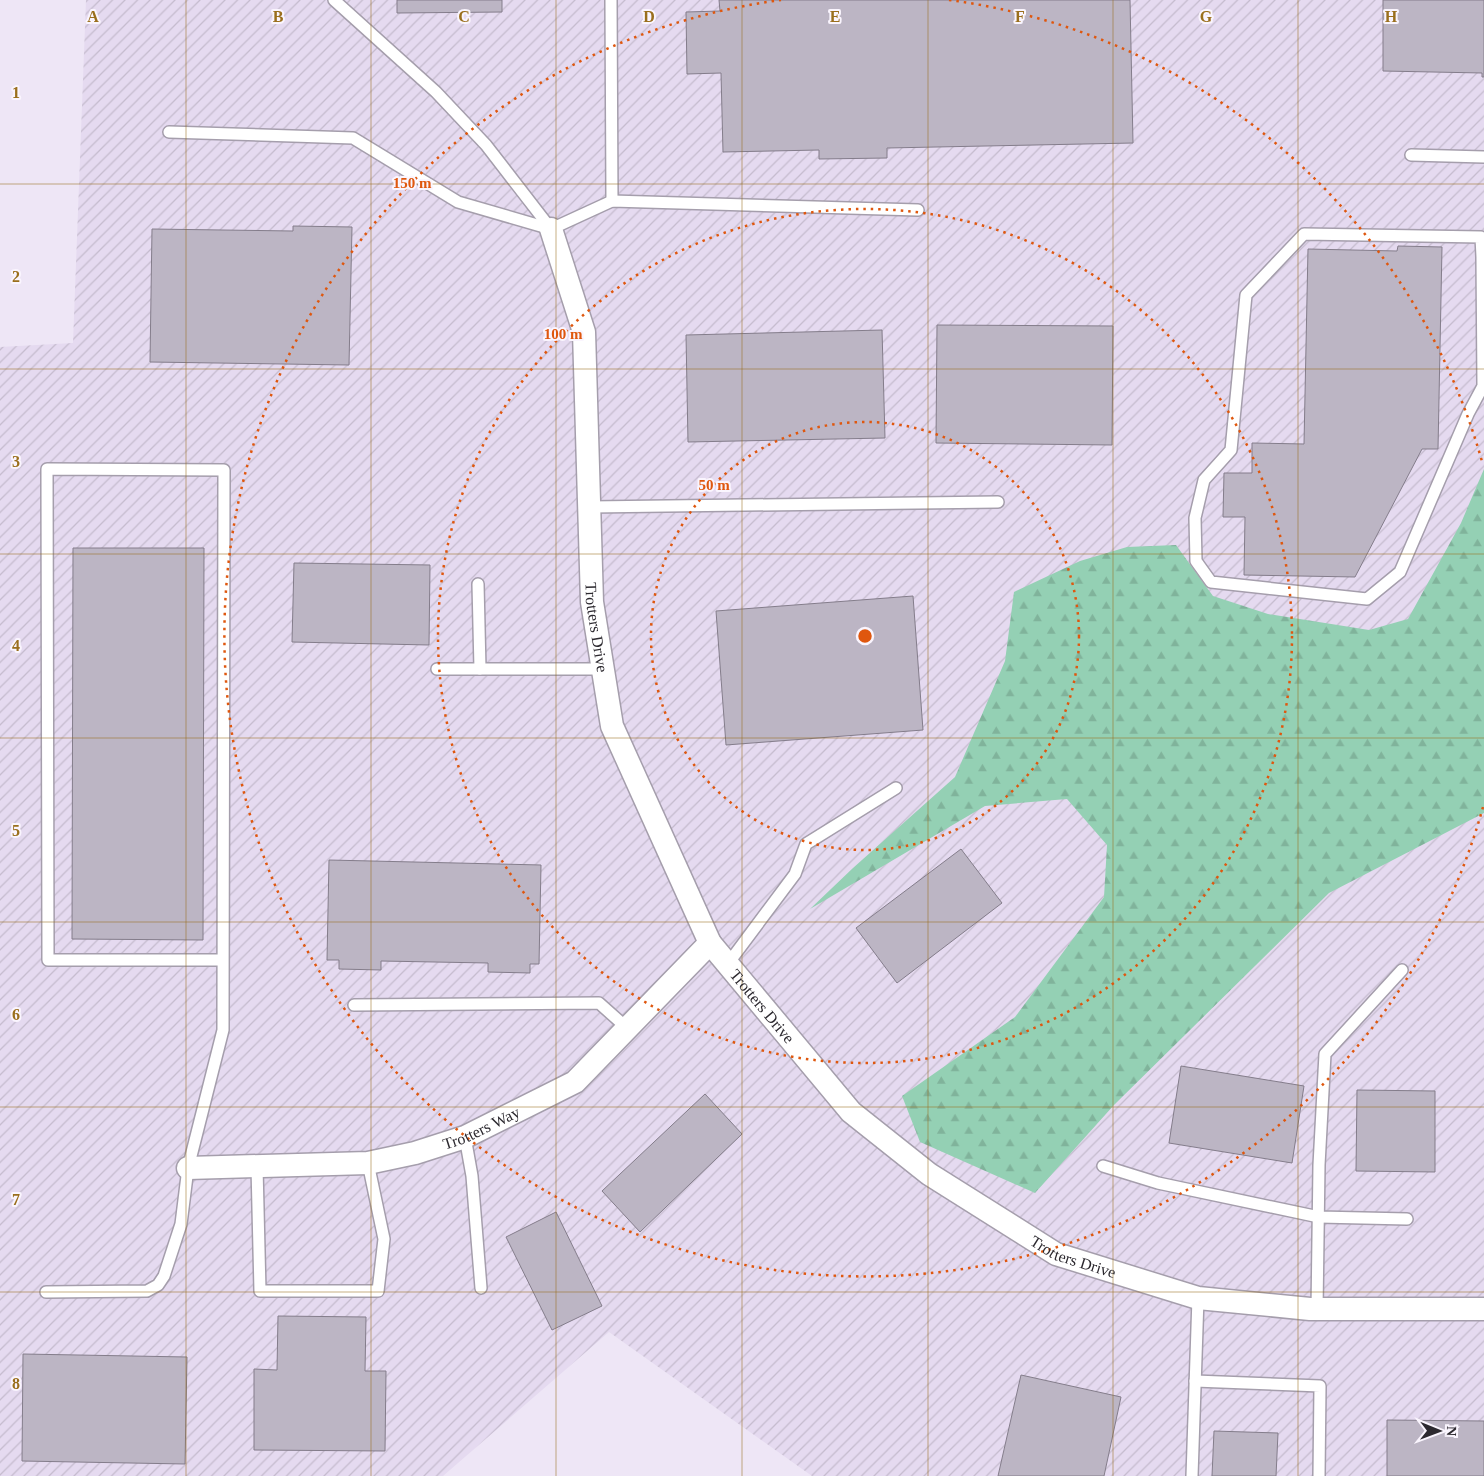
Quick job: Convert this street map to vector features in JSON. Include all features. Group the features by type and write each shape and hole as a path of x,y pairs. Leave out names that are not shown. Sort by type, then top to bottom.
{"street":[{"name":"Trotters Drive","path":"550,229 584,332 592,602 612,726 710,944 851,1112 929,1174 1056,1254 1198,1298 1317,1310 1484,1309"},
{"name":"Trotters Way","path":"188,1168 368,1163 415,1153 464,1137 574,1082 710,944"}],"lane":[{"path":"334,0 436,92 474,131 550,229"},
{"path":"612,0 612,201"},
{"path":"169,132 353,138 458,202 550,229 612,201 918,210"},
{"path":"1410,155 1484,157"},
{"path":"1304,234 1481,237 1483,257 1483,386 1468,414 1400,572 1367,599 1211,582 1196,561 1195,518 1204,480 1232,450 1246,296 1304,234"},
{"path":"46,1292 147,1292 158,1285 164,1276 181,1224 188,1168 223,1030 224,470 47,469 48,960 223,960"},
{"path":"590,507 998,502"},
{"path":"478,584 480,669"},
{"path":"437,669 603,669"},
{"path":"727,965 795,874 806,844 896,788"},
{"path":"1317,1310 1318,1217 1325,1054 1402,970"},
{"path":"354,1005 599,1003 627,1028"},
{"path":"464,1137 472,1176 481,1288"},
{"path":"257,1166 260,1292 378,1291 384,1239 368,1163"},
{"path":"1103,1166 1158,1183 1318,1217 1407,1219"},
{"path":"1192,1476 1198,1298"},
{"path":"1195,1381 1320,1386 1319,1476"}],"shaded area":[{"path":"86,0 1484,0 1484,1476 812,1476 609,1332 443,1476 0,1476 0,347 73,343"}],"green space":[{"path":"1484,469 1484,813 1329,893 1114,1105 1035,1193 920,1142 902,1096 1015,1017 1104,897 1107,845 1067,799 985,806 810,909 955,777 1005,661 1014,592 1080,561 1127,547 1176,545 1213,596 1268,614 1369,630 1408,619 1461,523"}],"building":[{"path":"397,0 502,0 502,12 397,13"},
{"path":"719,0 1130,0 1133,143 887,148 887,158 819,159 819,150 723,152 721,73 687,74 686,12 720,11"},
{"path":"1383,0 1484,0 1484,77 1482,77 1482,73 1383,71"},
{"path":"293,226 352,227 349,365 150,362 152,229 293,231"},
{"path":"1398,246 1442,247 1438,449 1422,449 1355,577 1244,575 1245,517 1223,517 1224,473 1252,473 1252,443 1304,444 1308,249 1397,251"},
{"path":"937,325 1113,326 1112,445 936,443"},
{"path":"882,330 885,438 688,442 686,335"},
{"path":"73,548 204,548 203,940 72,939"},
{"path":"294,563 430,565 429,645 292,642"},
{"path":"913,596 923,730 726,745 716,611"},
{"path":"961,849 1002,903 897,983 856,928"},
{"path":"329,860 541,865 539,964 530,964 530,973 488,972 488,963 381,961 381,970 339,969 339,960 327,960"},
{"path":"1181,1066 1304,1086 1292,1163 1169,1143"},
{"path":"1357,1090 1435,1091 1435,1172 1356,1171"},
{"path":"705,1094 742,1134 640,1232 602,1191"},
{"path":"556,1212 602,1306 552,1330 506,1237"},
{"path":"278,1316 366,1317 365,1371 386,1371 385,1451 254,1450 254,1369 277,1370"},
{"path":"23,1354 187,1357 185,1464 22,1461"},
{"path":"1021,1375 1121,1397 1104,1476 998,1476"},
{"path":"1387,1420 1484,1421 1484,1476 1387,1476"},
{"path":"1214,1431 1278,1433 1276,1476 1212,1476"}]}
